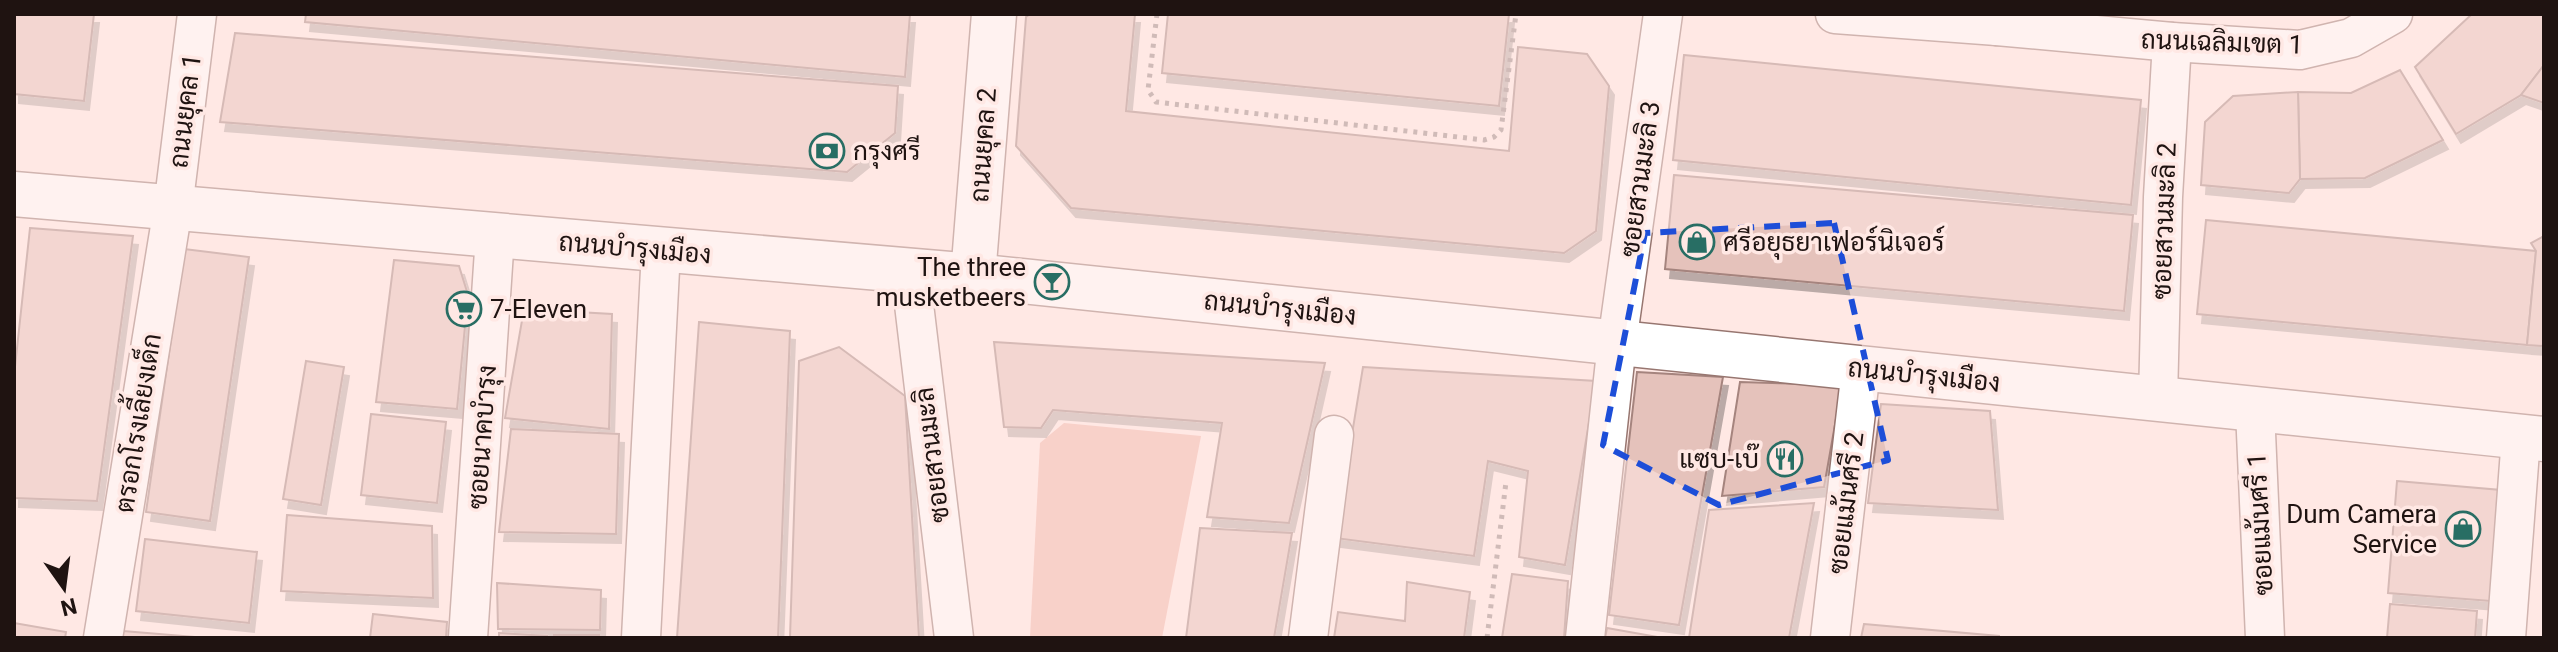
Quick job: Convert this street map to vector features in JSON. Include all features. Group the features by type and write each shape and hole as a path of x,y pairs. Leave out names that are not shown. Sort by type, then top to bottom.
{"main road":[{"name":"ถนนยุคล 2","path":"973,276 994,14"},
{"name":"ถนนบำรุงเมือง","path":"14,194 973,276 2533,438"}],"street":[{"name":"ถนนยุคล 1","path":"173,208 197,14"},
{"name":"ซอยสวนมะลิ 3","path":"1585,638 1617,343 1663,14"},
{"name":"ถนนเฉลิมเขต 1","path":"1835,14 1990,20 2172,42 2300,50 2351,38 2393,14"},
{"name":"ซอยสวนมะลิ 2","path":"2158,399 2163,197 2172,42"},
{"name":"ตรอกโรงเลี้ยงเด็ก","path":"103,638 173,208"},
{"name":"ซอยนาคบำรุง","path":"468,638 495,236"},
{"path":"641,638 661,250"},
{"name":"ซอยสวนมะลิ","path":"910,271 954,638"},
{"name":"ซอยแม้นศรี 2","path":"1830,638 1861,369"},
{"name":"ซอยแม้นศรี 1","path":"2255,410 2265,638"},
{"path":"1308,638 1334,435"},
{"path":"2506,638 2533,438"}],"path":[{"path":"1157,14 1148,90 1156,102 1484,140 1494,137 1501,130 1516,14"},
{"path":"1487,638 1506,482"}],"highlighted area":[{"path":"1834,223 1888,460 1719,505 1603,445 1645,233"}],"shaded area":[{"path":"1064,423 1201,436 1162,638 1030,638 1040,443"}],"building":[{"path":"14,14 94,14 84,101 14,94"},
{"path":"306,14 910,14 905,77 305,22"},
{"path":"1030,14 1135,14 1126,111 1509,151 1518,47 1587,54 1609,86 1596,231 1564,253 1071,208 1016,146 1026,17"},
{"path":"1168,14 1509,14 1499,106 1162,73"},
{"path":"2472,14 2544,14 2544,65 2521,95 2456,134 2415,67"},
{"path":"235,33 898,86 895,133 847,172 220,122"},
{"path":"1684,55 2141,100 2131,205 1673,160"},
{"path":"2544,65 2544,103 2521,95"},
{"path":"2400,70 2443,140 2365,178 2300,179 2298,92 2351,93"},
{"path":"2298,92 2300,179 2289,193 2201,185 2205,122 2233,96"},
{"path":"1674,175 2133,215 2124,311 1665,269"},
{"path":"2206,220 2536,251 2527,345 2197,314"},
{"path":"30,228 133,236 97,501 14,498 14,376"},
{"path":"2544,236 2544,346 2527,345 2536,251 2531,243"},
{"path":"184,249 249,257 210,521 146,512"},
{"path":"394,260 459,266 468,295 457,409 376,402"},
{"path":"524,309 612,314 609,429 505,418"},
{"path":"699,322 790,331 778,638 677,638"},
{"path":"994,342 1325,363 1289,523 1207,517 1222,423 1053,410 1041,428 1004,427"},
{"path":"839,347 905,396 919,638 790,638 799,361"},
{"path":"306,361 344,367 321,505 283,499"},
{"path":"1363,367 1596,381 1565,565 1519,557 1528,471 1488,461 1474,556 1335,538"},
{"path":"1637,372 1723,377 1679,625 1609,615"},
{"path":"1740,382 1842,385 1824,487 1722,496"},
{"path":"1881,404 1990,411 1998,510 1868,503"},
{"path":"371,414 446,422 437,503 361,495"},
{"path":"511,429 619,434 616,534 499,532"},
{"path":"2397,481 2501,490 2491,601 2388,593"},
{"path":"1814,503 1789,638 1689,638 1709,510"},
{"path":"287,515 432,526 433,598 281,591"},
{"path":"1200,528 1292,533 1274,638 1186,638"},
{"path":"145,539 257,552 249,623 136,611"},
{"path":"1512,574 1568,581 1564,638 1502,638"},
{"path":"1407,582 1470,592 1464,638 1334,638 1338,612 1405,621"},
{"path":"497,583 601,590 600,630 498,629"},
{"path":"2390,604 2477,611 2475,638 2387,638"},
{"path":"373,614 447,622 446,638 370,638"},
{"path":"14,623 66,632 65,638 14,638"},
{"path":"1864,624 1999,636 1999,638 1861,638"},
{"path":"1607,628 1663,638 1605,638"},
{"path":"123,631 207,638 122,638"},
{"path":"499,633 548,636 499,638"},
{"path":"554,635 599,635 599,638 554,638"}],"place":[{"name":"กรุงศรี","path":"827,151"},
{"name":"ศรีอยุธยาเฟอร์นิเจอร์","path":"1697,242"},
{"name":"The three musketbeers","path":"1052,282"},
{"name":"7-Eleven","path":"464,309"},
{"name":"แซบ-เบ๊","path":"1785,459"},
{"name":"Dum Camera Service","path":"2463,529"}]}
